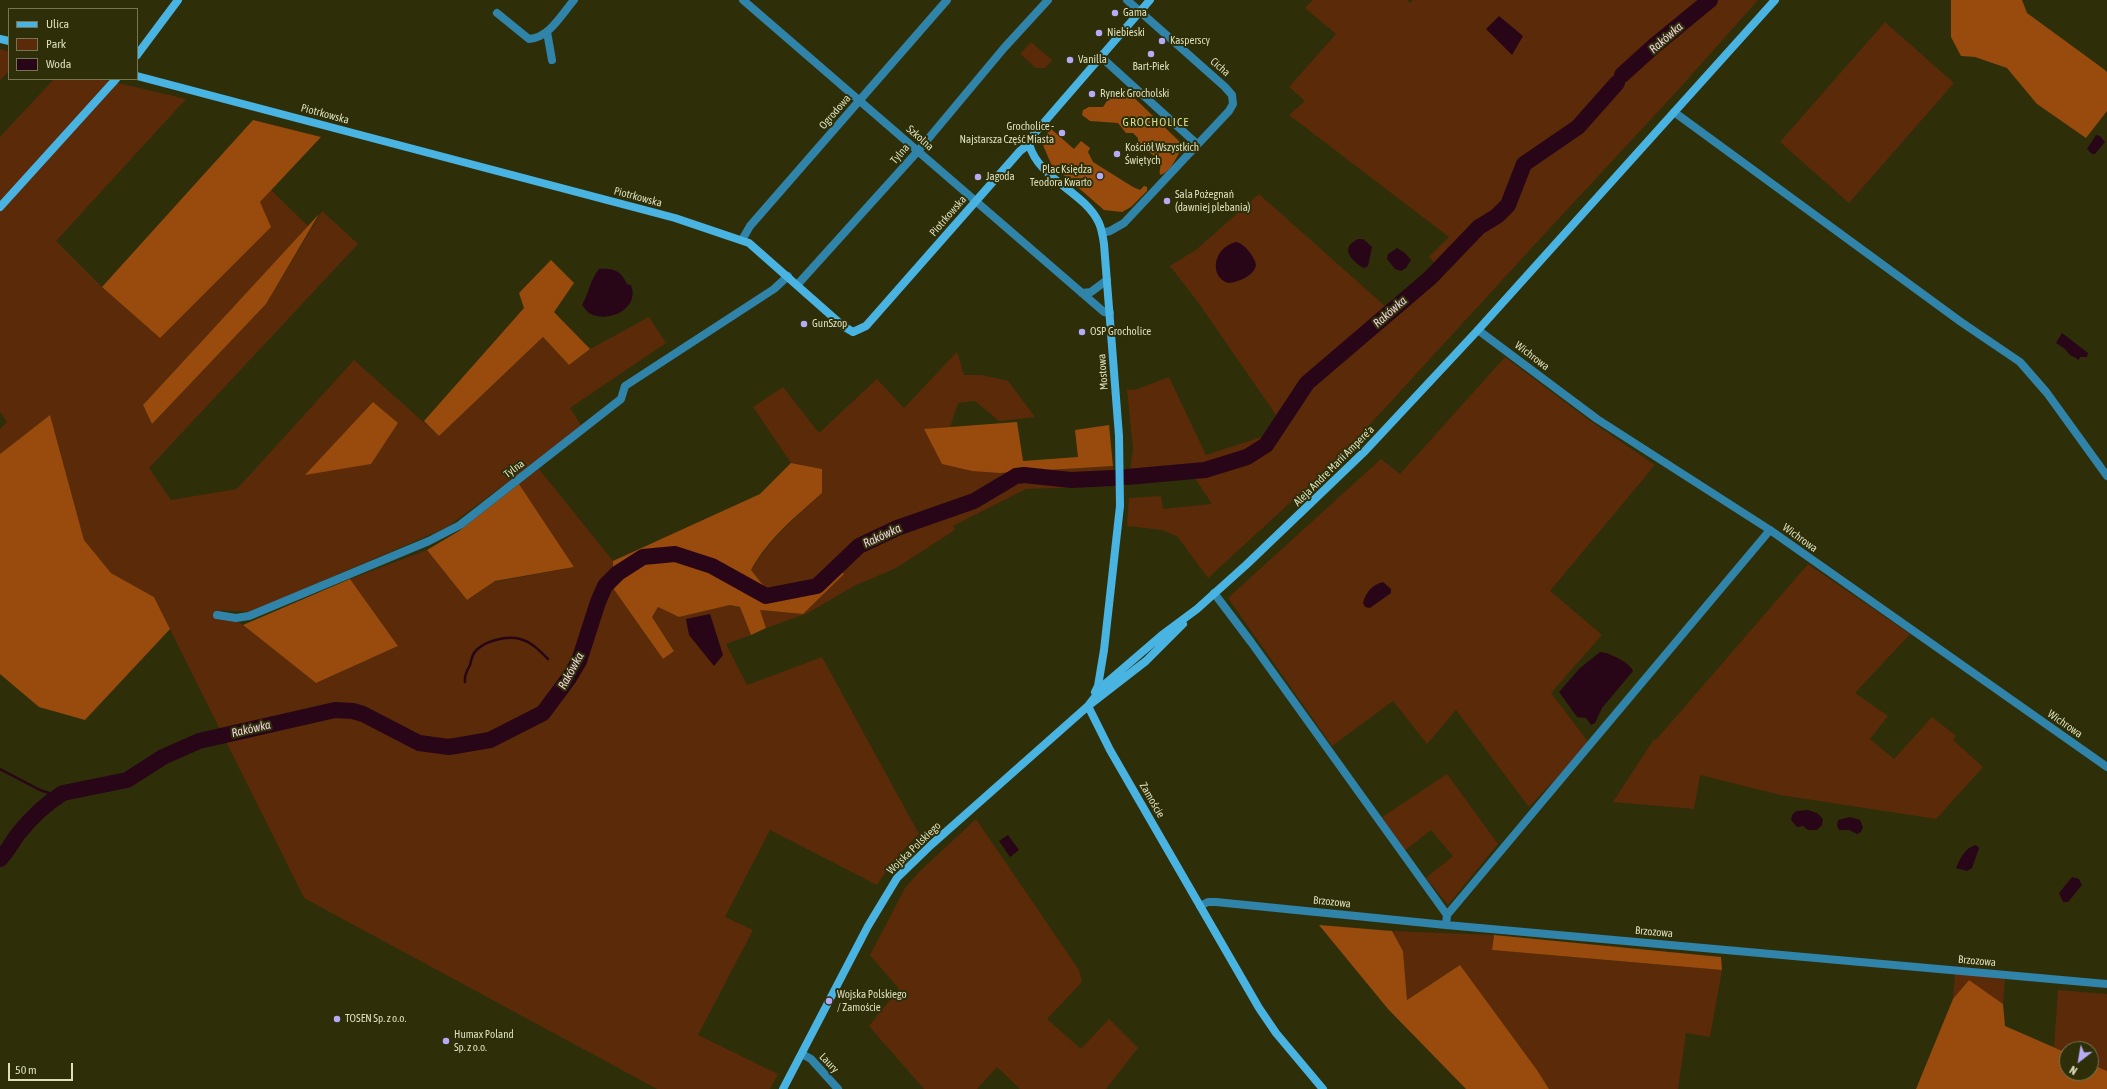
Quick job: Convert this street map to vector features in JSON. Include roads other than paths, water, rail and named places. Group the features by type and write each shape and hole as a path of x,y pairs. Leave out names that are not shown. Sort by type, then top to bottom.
{"street":[{"path":"138,54 178,0"},
{"path":"497,13 529,39 538,38 547,32 574,0"},
{"name":"Szkolna","path":"743,0 1104,312 1110,313"},
{"name":"Ogrodowa","path":"742,240 750,226 947,0"},
{"name":"Tylna","path":"798,284 918,151 1004,48 1048,0"},
{"name":"Cicha","path":"1127,0 1225,87 1232,95 1233,104 1229,111 1197,144"},
{"path":"1101,56 1197,144 1124,223 1110,231 1102,233 1100,224 1091,211 1042,167 1032,152 1029,144 1034,134 1101,56 1150,0"},
{"name":"Aleja Andre Marii Ampere'a","path":"1088,706 1105,684 1120,670 1214,593 1279,534 1365,451 1478,330 1775,0"},
{"path":"547,32 552,60"},
{"name":"Piotrkowska","path":"138,76 675,218 742,240 758,250 848,330 853,332 866,326 1020,150 1029,144"},
{"path":"0,207 115,80"},
{"path":"1674,112 1954,317 2020,362 2043,388 2107,476"},
{"name":"Mostowa","path":"1102,233 1110,313 1120,466 1119,523 1102,660"},
{"name":"Tylna","path":"218,615 236,618 249,616 430,541 460,525 621,399 625,386 774,289 788,276"},
{"path":"1082,293 1091,292 1107,280"},
{"name":"Wichrowa","path":"1478,330 1597,419 1770,530 2107,767"},
{"path":"1446,925 1447,915 1770,530"},
{"path":"1214,593 1269,666 1447,915"},
{"name":"Aleja Andre Marii Ampere'a","path":"1088,706 1146,662 1196,609"},
{"path":"1102,660 1108,668 1120,670"},
{"path":"1088,706 1098,686 1102,660"},
{"name":"Zamoście","path":"1088,706 1110,750 1263,1014 1276,1033 1323,1089"},
{"name":"Wojska Polskiego","path":"783,1089 868,926 897,878 936,841 1088,706"},
{"name":"Brzozowa","path":"1200,906 1208,902 1216,902 1446,925 2107,984"},
{"name":"Laury","path":"802,1054 811,1059 838,1089"}],"water":[{"path":"1499,16 1523,36 1512,55 1486,29"},
{"path":"2096,135 2100,136 2105,142 2095,154 2092,154 2087,149"},
{"path":"1358,239 1363,239 1372,247 1368,266 1364,268 1355,262 1348,252 1348,248 1351,244"},
{"path":"1236,242 1249,251 1254,258 1256,265 1255,269 1245,278 1228,283 1218,274 1216,262 1223,250"},
{"path":"1397,248 1405,253 1411,260 1406,268 1401,271 1395,269 1387,259 1388,254"},
{"path":"599,269 616,271 622,276 627,284 631,285 633,293 631,300 622,312 614,315 599,316 587,312 582,305"},
{"path":"2062,333 2088,353 2087,357 2080,357 2079,360 2070,355 2065,349 2056,343"},
{"path":"1383,582 1391,589 1391,593 1370,608 1365,607 1363,603 1368,592 1376,585"},
{"path":"710,614 723,655 714,666 689,635 686,619"},
{"path":"1600,652 1604,652 1619,658 1633,671 1602,708 1595,723 1591,725 1586,718 1577,717 1559,692 1580,668"},
{"path":"1808,810 1817,813 1823,819 1822,825 1817,830 1808,830 1803,826 1797,827 1791,820 1792,815 1796,811"},
{"path":"1850,817 1860,820 1863,827 1861,832 1857,834 1849,830 1839,830 1837,825 1838,820"},
{"path":"1008,835 1019,850 1010,857 999,841"},
{"path":"1976,845 1979,848 1972,868 1967,871 1956,868 1961,857 1966,851 1972,846"},
{"path":"2072,877 2079,879 2082,885 2068,902 2063,902 2059,893"}],"waterway":[{"name":"Rakówka","path":"1622,75 1654,46 1710,0"},
{"name":"Rakówka","path":"1127,477 1205,470 1247,457 1266,445 1307,383 1430,278 1479,227 1497,216 1508,205 1524,164 1578,127 1617,83"},
{"name":"Rakówka","path":"0,859 28,823 45,806 63,793 127,780 163,757 199,741 335,710 353,711 363,714 419,743 449,747 490,740 543,713 569,678 579,661 598,602 605,586 618,573 643,557 675,554 712,566 766,596 817,586 859,546 897,528 974,501 1016,476 1024,475 1071,480 1113,478"},
{"path":"465,682 465,675 474,653 483,645 496,640 509,638 524,640 536,647 548,659"},
{"path":"0,769 40,790 58,796"}],"place":[{"name":"Gama","path":"1115,13"},
{"name":"Niebieski","path":"1099,33"},
{"name":"Kasperscy","path":"1162,41"},
{"name":"Bart-Piek","path":"1151,54"},
{"name":"Vanilla","path":"1070,60"},
{"name":"Rynek Grocholski","path":"1092,94"},
{"name":"Grocholice - Najstarsza Część Miasta","path":"1062,133"},
{"name":"Kościół Wszystkich Świętych","path":"1117,154"},
{"name":"Plac Księdza Teodora Kwarto","path":"1100,176"},
{"name":"Jagoda","path":"978,177"},
{"name":"Sala Pożegnań (dawniej plebania)","path":"1167,201"},
{"name":"GunSzop","path":"804,324"},
{"name":"OSP Grocholice","path":"1082,332"},
{"name":"Wojska Polskiego / Zamoście","path":"829,1001"},
{"name":"TOSEN Sp. z o.o.","path":"337,1019"},
{"name":"Humax Poland Sp. z o.o.","path":"446,1041"}],"district":[{"name":"GROCHOLICE","path":"1156,122"}]}
